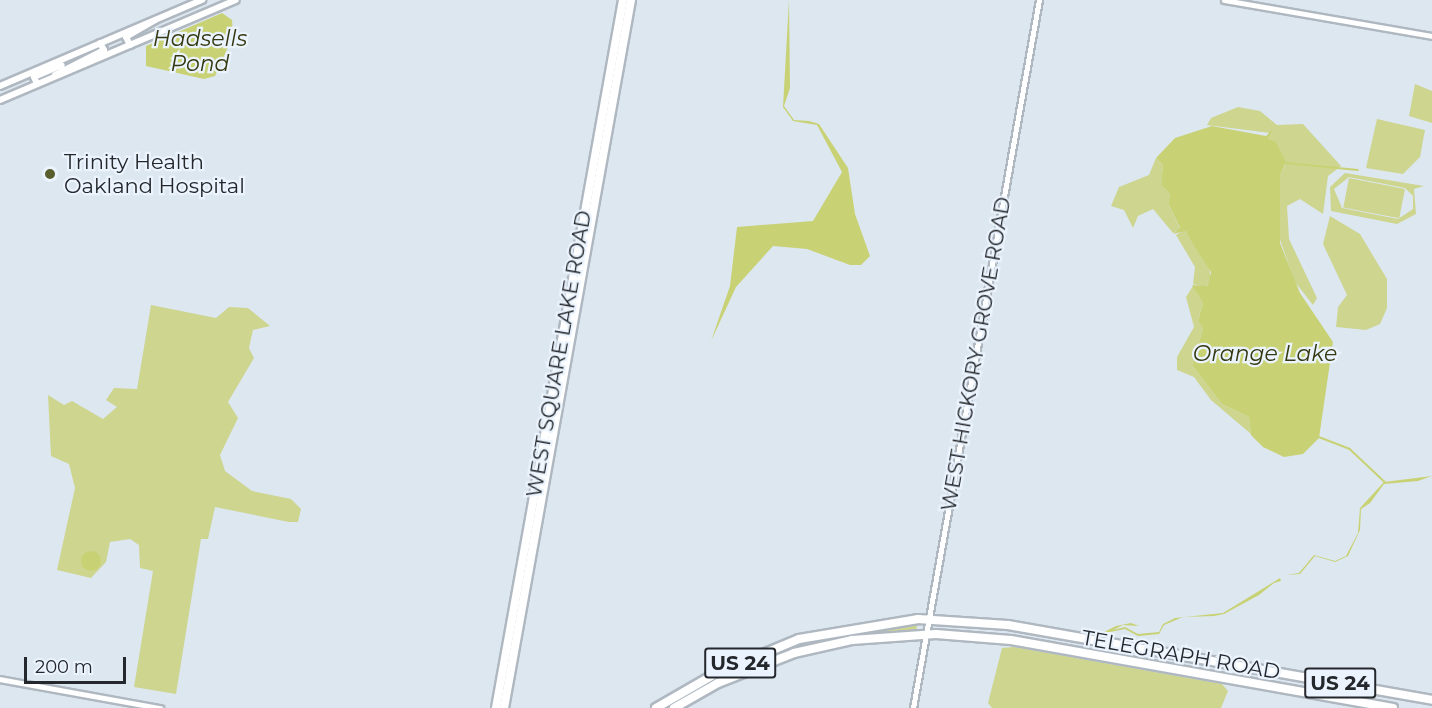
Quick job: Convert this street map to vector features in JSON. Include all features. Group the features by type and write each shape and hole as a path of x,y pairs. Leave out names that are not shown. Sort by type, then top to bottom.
{"highway":[{"name":"WEST SQUARE LAKE ROAD","path":"496,708 623,0"},
{"name":"WEST SQUARE LAKE ROAD","path":"504,708 631,0"},
{"name":"US 24","path":"656,708 737,664 828,630 928,619"},
{"name":"TELEGRAPH ROAD","path":"928,619 1036,630 1432,700"},
{"path":"852,640 853,626"},
{"path":"827,645 828,630"},
{"path":"1032,644 1036,630"},
{"path":"1052,647 1049,639 1054,633"},
{"name":"US 24","path":"674,708 753,668 827,645 852,640 926,634"},
{"name":"TELEGRAPH ROAD","path":"926,634 1052,647 1393,708"},
{"path":"1205,673 1209,659"},
{"path":"1222,676 1225,662"},
{"path":"1414,708 1418,698"}],"main road":[{"path":"0,86 202,0"},
{"path":"0,100 236,0"},
{"path":"130,45 126,37 155,20"},
{"path":"52,78 104,50 100,43"},
{"path":"37,84 34,77 73,55"}],"street":[{"name":"WEST HICKORY GROVE ROAD","path":"913,708 1039,0"},
{"path":"1224,0 1432,36"},
{"path":"0,679 160,708"}],"shaded area":[{"path":"1415,84 1432,91 1432,123 1409,116"},
{"path":"1238,107 1260,111 1277,125 1303,124 1341,166 1328,176 1323,214 1300,199 1287,206 1289,239 1317,298 1313,305 1295,282 1278,234 1280,176 1286,163 1276,141 1268,139 1270,133 1207,125 1211,118"},
{"path":"1377,119 1425,130 1420,157 1403,174 1366,168"},
{"path":"1156,158 1163,165 1161,185 1170,194 1168,203 1180,229 1173,233 1153,209 1138,216 1133,228 1124,210 1111,206 1119,187 1149,175"},
{"path":"1345,173 1424,186 1414,189 1416,214 1397,224 1331,211 1330,187","holes":["1349,177 1405,188 1413,196 1413,209 1398,219 1342,208 1334,189"]},
{"path":"1349,178 1405,189 1399,218 1343,207"},
{"path":"1330,216 1360,234 1387,279 1387,308 1380,324 1366,330 1336,327 1338,307 1347,295 1323,244"},
{"path":"1184,230 1209,265 1211,282 1206,287 1193,284 1195,267 1176,235"},
{"path":"1193,286 1203,303 1198,319 1203,329 1192,365 1222,404 1249,417 1251,434 1211,400 1194,377 1177,370 1177,357 1194,327 1186,297"},
{"path":"151,305 216,318 229,307 248,308 270,326 253,330 249,348 254,358 228,402 238,418 220,455 225,471 252,491 291,499 301,509 298,522 289,522 215,507 208,539 201,539 176,694 134,687 153,571 140,568 139,545 130,539 110,542 106,562 91,578 57,570 75,488 69,464 51,456 48,395 64,405 72,401 103,419 117,407 106,400 114,388 137,389"},
{"path":"917,624 916,632 851,635 879,628"},
{"path":"1014,647 1222,684 1228,691 1221,708 992,708 988,703 1002,648"}],"water":[{"path":"789,0 790,88 784,106 794,120 819,124 848,168 855,214 870,256 861,265 850,265 807,249 773,246 736,287 711,341 730,286 737,227 813,221 842,172 817,125 793,121 783,107"},
{"name":"Hadsells Pond","path":"222,13 232,20 233,36 215,76 204,79 146,66 146,46"},
{"name":"Orange Lake","path":"1212,126 1266,136 1273,129 1268,139 1276,141 1286,162 1280,176 1280,243 1300,293 1333,342 1319,438 1303,454 1284,457 1263,447 1251,435 1249,417 1222,404 1192,365 1203,329 1198,320 1203,303 1192,285 1208,286 1211,272 1185,231 1173,234 1180,228 1168,203 1170,194 1161,185 1163,165 1156,158 1175,138"},
{"path":"1432,476 1418,481 1384,484 1370,503 1361,509 1360,530 1348,556 1335,562 1315,556 1300,574 1286,575 1299,573 1314,555 1335,561 1346,556 1358,533 1360,508 1384,482"},
{"path":"91,551 98,554 101,561 98,568 91,571 84,568 81,561 84,554"},
{"path":"1280,578 1281,581 1224,614 1185,617 1223,613"},
{"path":"1182,617 1164,625 1159,634 1138,636 1125,629 1100,634 1116,626 1131,623 1139,626 1123,625 1113,630 1125,627 1138,634 1159,632 1163,624"}],"waterway":[{"path":"1286,163 1358,170"},
{"path":"1319,437 1350,449 1385,482"}],"place":[{"name":"Trinity Health Oakland Hospital","path":"50,174"}]}
